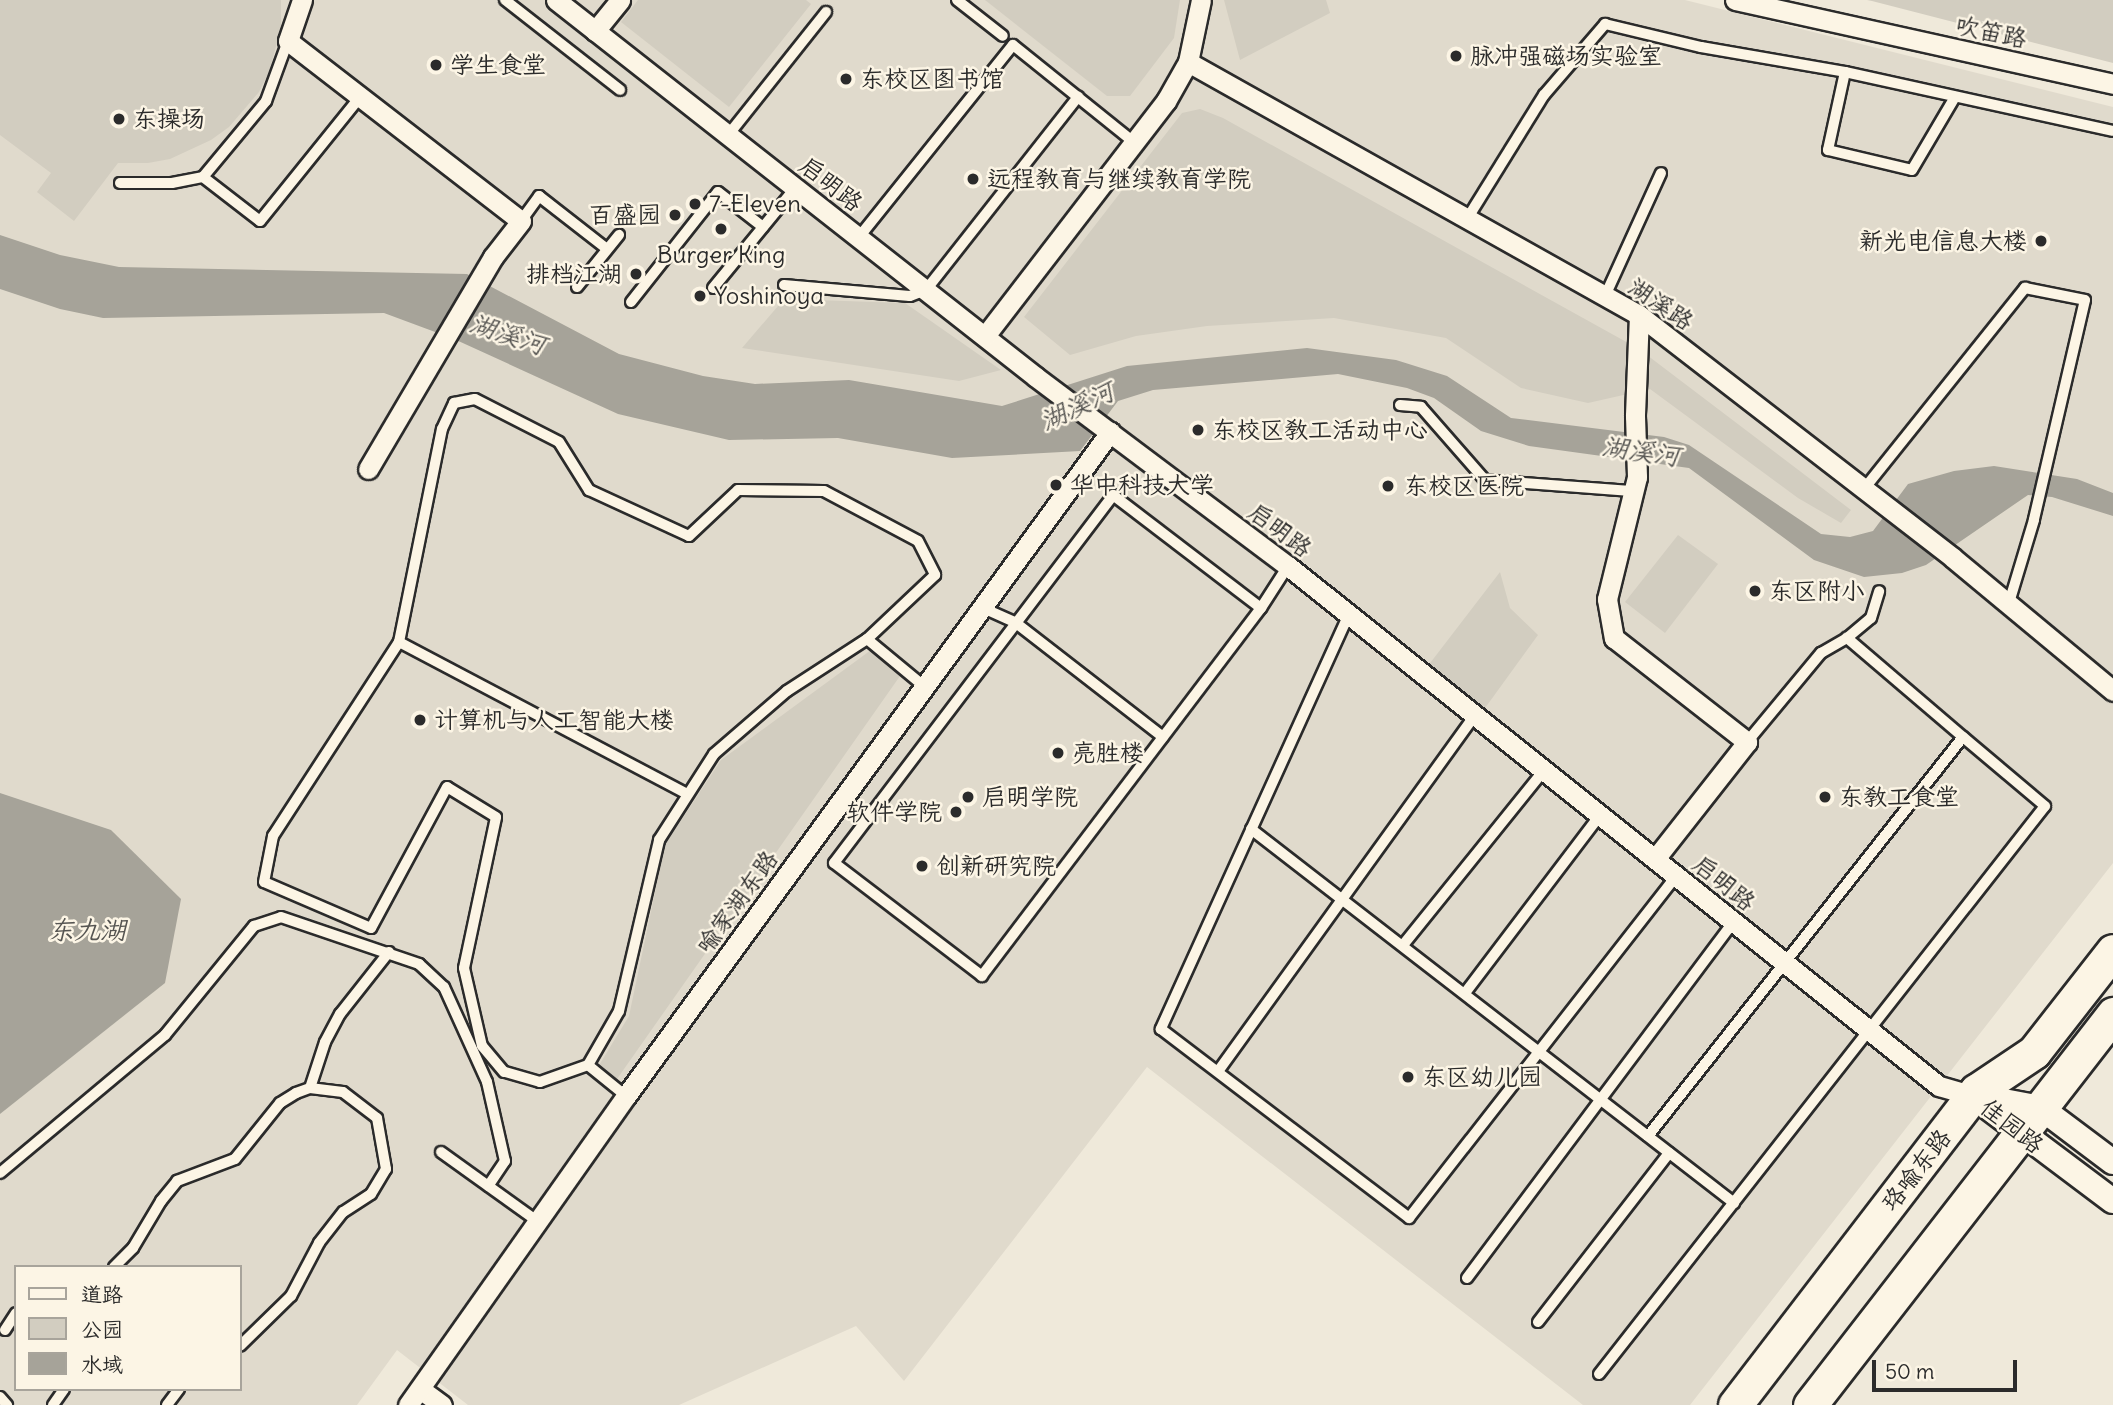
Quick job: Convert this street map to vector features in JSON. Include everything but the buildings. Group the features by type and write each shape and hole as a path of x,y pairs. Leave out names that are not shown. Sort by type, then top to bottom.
{"highway":[{"name":"珞喻东路","path":"1735,1405 1973,1096 2034,1052 2113,951"},
{"path":"1810,1405 2113,1014"}],"street":[{"path":"302,0 288,41 521,221 489,264 368,469"},
{"path":"595,31 620,0"},
{"path":"985,336 1166,101 1188,62 1201,0"},
{"name":"吹笛路","path":"1735,0 2113,84"},
{"name":"启明路","path":"564,2 595,31 1036,377 1349,614 1939,1086 1973,1096"},
{"name":"湖溪路","path":"1188,62 1639,315 1953,558 2008,607 2113,691"},
{"path":"1639,315 1635,484 1607,598 1614,638 1747,742 1655,859"},
{"name":"喻家湖东路","path":"414,1397 626,1096 1109,431"},
{"name":"佳园路","path":"1973,1096 2041,1108 2113,1162"},
{"name":"佳园路","path":"1973,1096 2020,1134 2113,1201"},
{"path":"414,1397 442,1405"}],"lane":[{"path":"505,0 620,90"},
{"path":"957,0 1003,36"},
{"path":"729,134 826,12"},
{"path":"1467,219 1544,95 1605,24 1701,47 1845,72 2113,131"},
{"path":"120,183 172,183 203,177 266,101 288,41"},
{"path":"859,237 1013,45 1135,143"},
{"path":"1845,72 1828,150 1912,170 1955,97"},
{"path":"203,177 260,221 360,97"},
{"path":"784,285 910,296 926,290 1078,97"},
{"path":"1605,296 1661,173"},
{"path":"713,288 796,188"},
{"path":"631,302 718,192 763,227"},
{"path":"521,221 540,196 607,249"},
{"path":"577,287 619,235"},
{"path":"1864,489 2025,288 2085,300 2034,520 2008,607"},
{"path":"475,399 559,442 589,490 689,536 738,490 824,491 918,541 935,575 867,639 787,691 714,754 659,840 619,1011 588,1065 540,1082 505,1072 482,1046 464,968 496,817 447,787 371,928 264,882 273,836 399,642 442,429 453,403 475,399"},
{"path":"1400,405 1421,407 1485,480 1635,484"},
{"path":"1261,608 1113,495 834,863 982,976 1261,608 1288,566"},
{"path":"1747,742 1821,653 1847,638 1871,618 1879,591"},
{"path":"983,608 1016,623 1164,737"},
{"path":"1349,614 1161,1029 1219,1070 1409,1218 1676,876"},
{"path":"1599,1374 2045,806 1847,638"},
{"path":"867,639 925,687"},
{"path":"399,642 688,794"},
{"path":"1219,1070 1475,715"},
{"path":"1648,1136 1963,737"},
{"path":"1403,945 1544,770"},
{"path":"1465,993 1600,816"},
{"path":"1251,829 1734,1203"},
{"path":"0,1173 165,1035 254,926 281,917 419,964 444,987 487,1082 505,1161 488,1186"},
{"path":"1467,1278 1733,922"},
{"path":"310,1088 325,1042 340,1014 389,952"},
{"path":"588,1065 626,1096"},
{"path":"116,1265 133,1248 161,1201 177,1181 235,1159 280,1103 310,1088 343,1092 377,1118 386,1169 371,1194 342,1212 319,1243 291,1296 242,1344"},
{"path":"442,1153 537,1222"},
{"path":"1538,1322 1670,1153"},
{"path":"5,1330 14,1316"},
{"path":"0,1397 7,1405"}],"shaded area":[{"name":"华中科技大学","path":"0,0 1685,0 2113,107 2113,863 1690,1405 1583,1405 1147,1067 904,1381 856,1326 679,1405 468,1405 397,1350 357,1405 0,1405"}],"green space":[{"name":"东操场","path":"0,0 281,0 281,28 269,72 259,92 229,127 211,140 170,159 148,163 118,163 74,221 37,192 51,173 0,135"},
{"path":"638,0 806,0 811,4 729,107 621,22"},
{"path":"985,0 1180,0 1174,38 1130,96 1107,96"},
{"path":"1224,0 1326,0 1330,13 1240,60"},
{"path":"1867,0 2113,0 2113,63 1872,1"},
{"path":"1200,109 1223,118 1639,349 1851,510 1841,523 1798,498 1650,389 1588,403 1521,388 1446,338 1334,318 1207,326 1136,336 1070,355 1024,317 1182,113"},
{"path":"784,299 905,303 1001,370 959,381 742,348"},
{"path":"1678,535 1718,564 1665,633 1625,602"},
{"path":"1500,572 1510,608 1538,635 1480,715 1424,671"},
{"path":"871,650 900,676 617,1079 598,1067 629,1016 665,845 721,760"}],"water":[{"name":"湖溪河","path":"0,235 60,255 119,267 467,274 619,354 703,376 755,384 849,380 1002,406 1127,366 1307,348 1396,360 1447,376 1511,418 1664,437 1689,445 1821,534 1850,537 1873,531 1908,484 1954,471 1994,466 2077,479 2113,493 2113,516 2052,497 2028,495 1926,565 1902,573 1864,577 1814,560 1689,468 1529,446 1481,431 1434,398 1407,388 1338,374 1153,390 1118,401 1080,451 952,458 838,438 729,440 618,414 454,339 384,313 103,318 60,309 0,289"},
{"name":"东九湖","path":"0,793 111,830 181,899 165,983 0,1114"}],"place":[{"name":"脉冲强磁场实验室","path":"1456,56"},
{"name":"学生食堂","path":"436,65"},
{"name":"东校区图书馆","path":"846,79"},
{"name":"东操场","path":"119,119"},
{"name":"远程教育与继续教育学院","path":"973,179"},
{"name":"7-Eleven","path":"695,204"},
{"name":"百盛园","path":"675,215"},
{"name":"Burger King","path":"721,229"},
{"name":"新光电信息大楼","path":"2041,241"},
{"name":"排档江湖","path":"636,274"},
{"name":"Yoshinoya","path":"700,296"},
{"name":"东校区教工活动中心","path":"1198,430"},
{"name":"华中科技大学","path":"1056,485"},
{"name":"东校区医院","path":"1388,486"},
{"name":"东区附小","path":"1755,591"},
{"name":"计算机与人工智能大楼","path":"420,720"},
{"name":"亮胜楼","path":"1058,753"},
{"name":"启明学院","path":"968,797"},
{"name":"东教工食堂","path":"1825,797"},
{"name":"软件学院","path":"956,812"},
{"name":"创新研究院","path":"922,866"},
{"name":"东区幼儿园","path":"1408,1077"}]}
